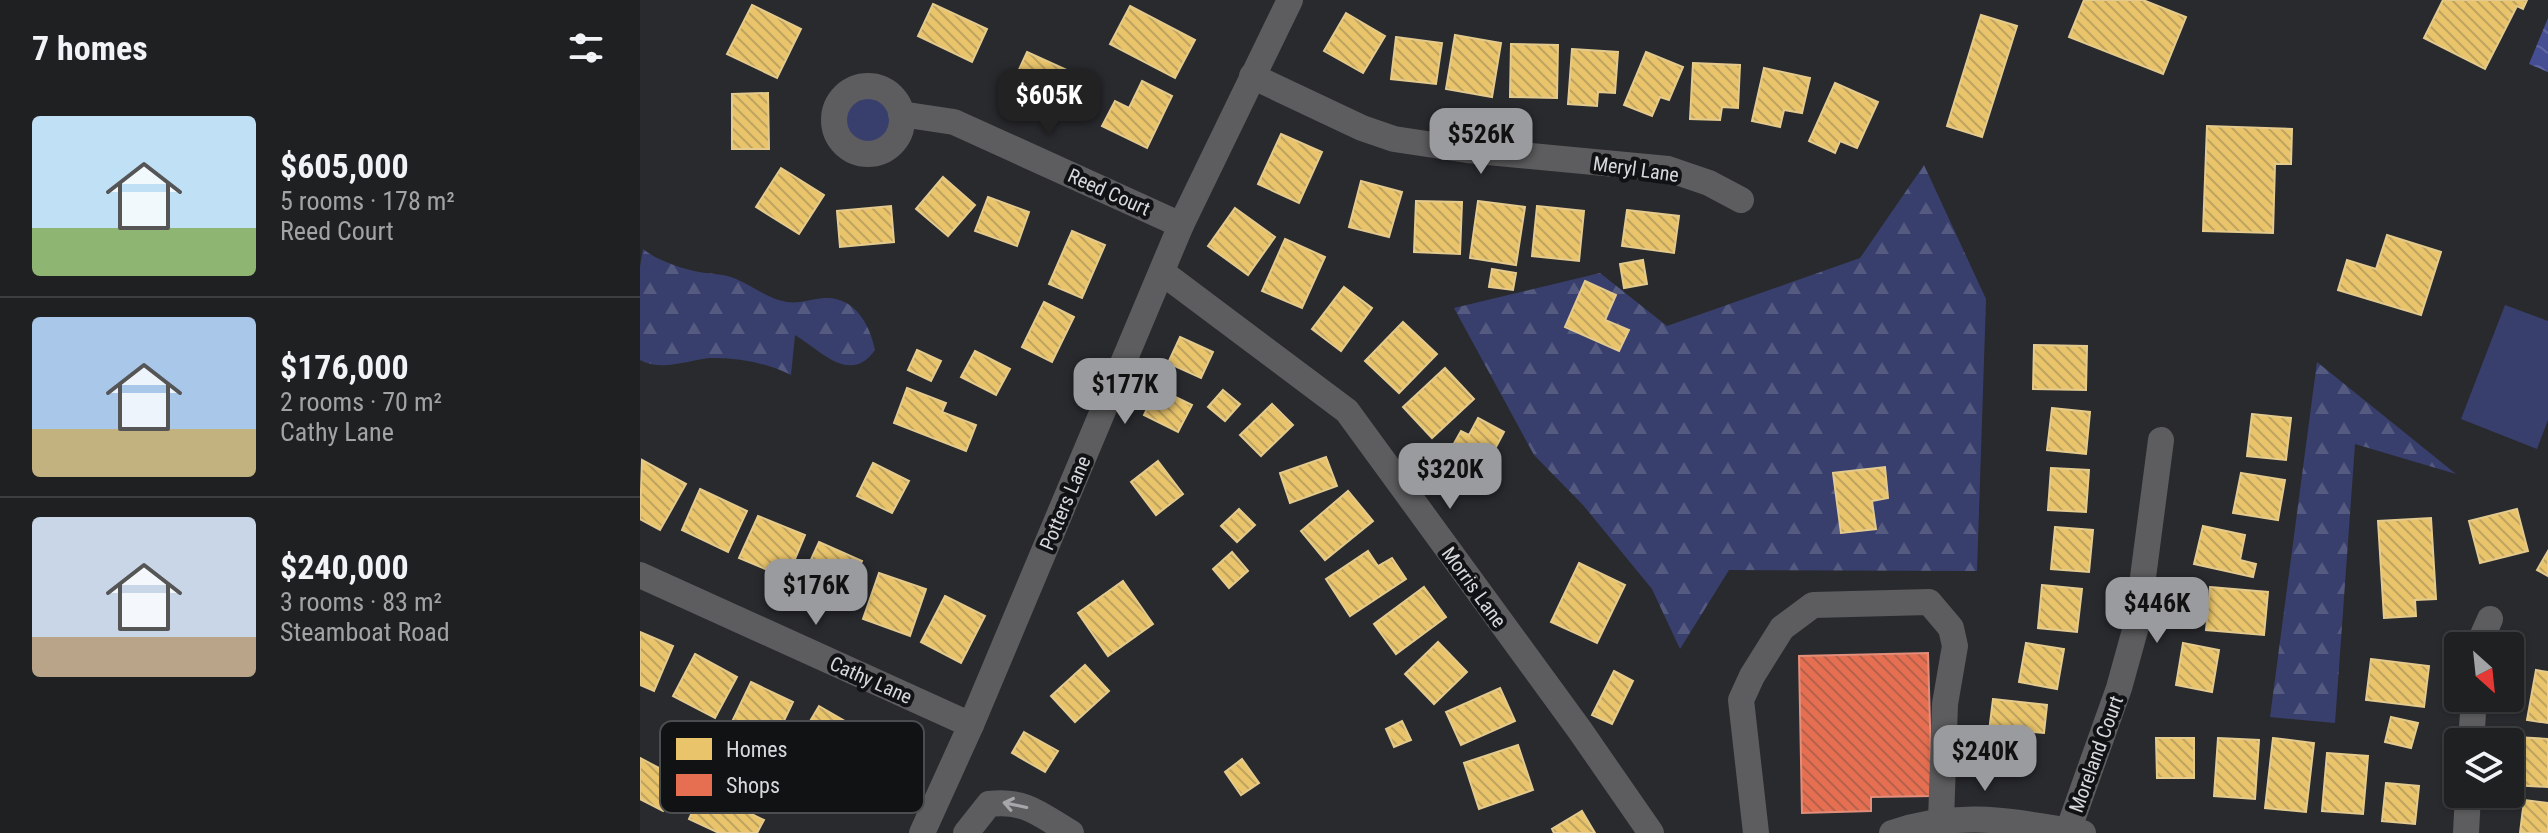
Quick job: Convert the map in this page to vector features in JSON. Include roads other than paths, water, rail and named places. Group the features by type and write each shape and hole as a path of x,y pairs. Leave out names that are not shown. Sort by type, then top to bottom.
{"street":[{"name":"Potters Lane","path":"922,833 971,725 1181,225 1290,0"},
{"name":"Meryl Lane","path":"1252,76 1362,128 1394,139 1467,150 1668,169 1709,183 1741,200"},
{"name":"Reed Court","path":"901,114 954,122 1181,225"},
{"name":"Morris Lane","path":"1163,273 1347,411 1651,833"},
{"name":"Moreland Court","path":"2076,832 2137,623 2161,440"},
{"name":"Cathy Lane","path":"640,575 971,725"},
{"path":"1756,833 1741,700 1782,628 1813,605 1929,602 1951,628 1955,646 1945,704 1941,821"},
{"path":"2484,632 2490,619"},
{"path":"966,833 989,804 1008,801 1027,807 1071,833"},
{"path":"2466,833 2467,808"},
{"path":"1892,833 1925,822 1976,817 2076,832"}],"water":[{"path":"2548,18 2548,72 2529,64"}]}
